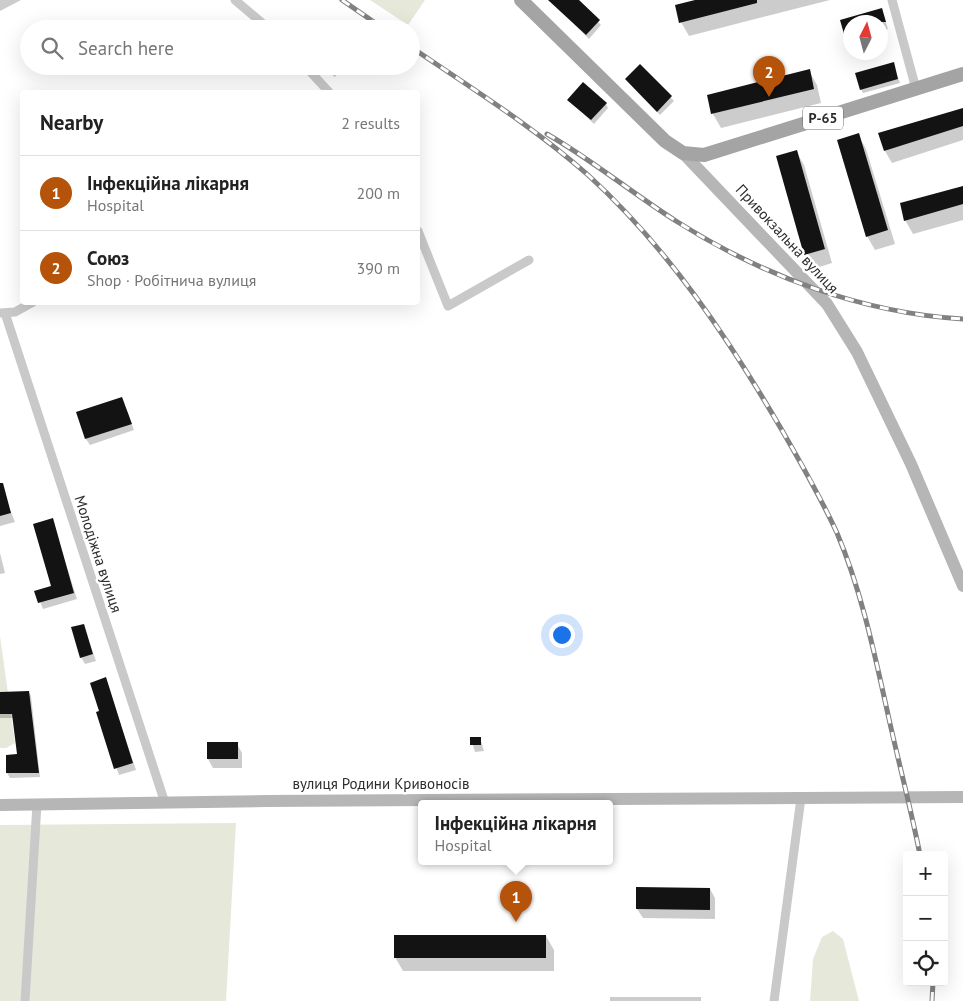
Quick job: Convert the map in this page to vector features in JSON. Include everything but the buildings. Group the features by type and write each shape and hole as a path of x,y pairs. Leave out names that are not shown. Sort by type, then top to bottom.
{"main road":[{"name":"Привокзальна вулиця","path":"521,0 665,141 683,153 827,304 857,352 911,464 963,586"},
{"name":"Р-65","path":"683,153 704,155 963,74"},
{"name":"вулиця Родини Кривоносів","path":"613,800 963,797"},
{"name":"вулиця Родини Кривоносів","path":"0,805 418,801"}],"street":[{"path":"235,0 259,20"},
{"path":"892,0 916,89"},
{"path":"313,75 327,90"},
{"path":"420,236 448,306 529,260"},
{"path":"2,313 15,312 28,305"},
{"name":"Молодіжна вулиця","path":"2,313 166,803"},
{"path":"774,1001 802,798"},
{"path":"24,1001 37,804"}],"shaded area":[{"path":"370,0 425,0 411,20 400,20"},
{"path":"0,636 15,743 6,748 0,748"},
{"path":"236,823 226,1001 0,1001 0,825"},
{"path":"833,931 843,939 859,1001 810,1001 813,959 822,937"}],"railway":[{"path":"342,0 371,20"},
{"path":"420,53 524,124 588,175 645,233 671,264 719,329 741,363 811,482 831,520 846,555 861,601 873,648 919,851"},
{"path":"547,134 676,221 742,258 777,274 850,300 887,309 963,319"},
{"path":"932,1001 933,986"}],"place":[{"name":"Союз","path":"769,97"},
{"name":"Інфекційна лікарня","path":"516,922"}]}
